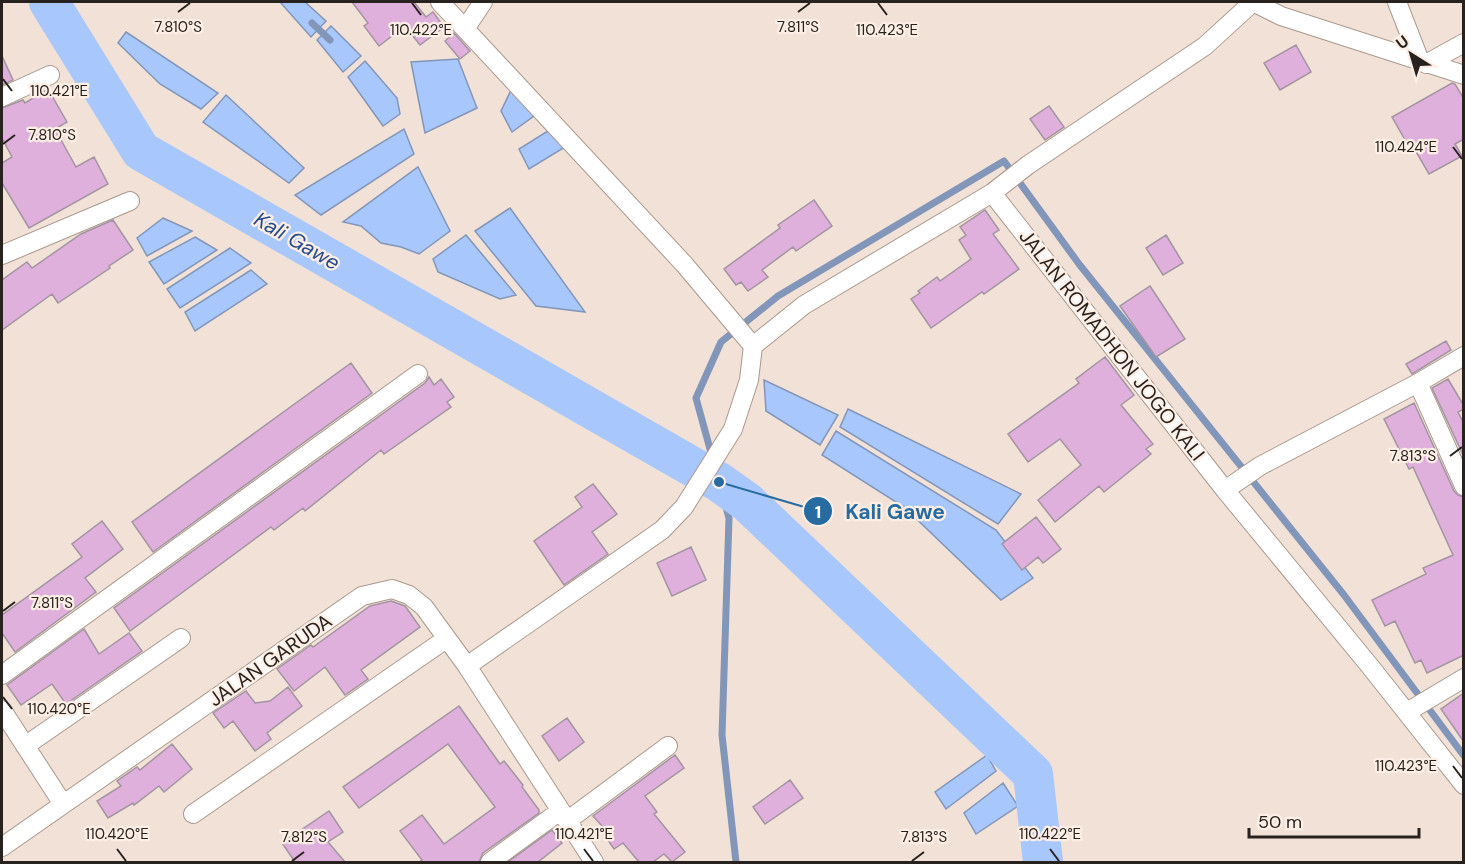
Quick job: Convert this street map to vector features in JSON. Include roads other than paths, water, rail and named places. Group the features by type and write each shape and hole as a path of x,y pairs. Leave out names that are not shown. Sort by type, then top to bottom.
{"street":[{"path":"440,2 676,255 750,342 749,380 741,412 733,429 684,507 662,530 467,666"},
{"path":"465,29 483,2"},
{"path":"750,342 804,305 992,193 1028,165 1205,46 1253,2 1281,16 1464,75"},
{"path":"1397,2 1423,62"},
{"path":"1423,62 1464,43"},
{"path":"2,97 50,75"},
{"name":"JALAN ROMADHON JOGO KALI","path":"992,193 1231,485 1417,706 1464,785"},
{"path":"2,255 130,201"},
{"path":"1231,485 1260,466 1418,383 1464,356"},
{"path":"2,675 418,374"},
{"path":"1418,383 1464,486"},
{"name":"JALAN GARUDA","path":"2,847 362,596 392,589 409,595 424,607 467,666 594,862"},
{"path":"25,746 181,638"},
{"path":"193,814 446,639"},
{"path":"1417,706 1464,678"},
{"path":"2,710 63,804"},
{"path":"490,862 668,746"}],"water":[{"path":"280,2 305,2 326,21 311,37"},
{"path":"331,26 361,56 343,72 317,40"},
{"path":"126,32 218,93 201,109 160,84 118,43"},
{"path":"458,59 477,108 425,133 411,62"},
{"path":"365,61 397,98 400,114 383,126 348,77"},
{"path":"514,84 538,113 512,132 501,111"},
{"path":"226,95 304,168 289,183 203,122"},
{"path":"404,129 414,154 321,215 295,195"},
{"path":"551,129 565,147 529,169 519,149"},
{"path":"418,167 450,231 419,254 381,243 361,226 343,222"},
{"path":"510,208 585,312 536,306 475,231"},
{"path":"163,218 192,231 147,256 137,238"},
{"path":"466,235 516,295 500,299 438,272 433,259"},
{"path":"195,237 217,250 164,284 149,262"},
{"path":"230,248 251,263 180,308 167,289"},
{"path":"251,270 267,284 195,331 185,312"},
{"path":"764,380 838,415 820,445 766,411"},
{"path":"848,409 1021,494 998,524 840,427"},
{"path":"836,431 996,530 1033,578 1001,600 904,507 822,455"},
{"path":"987,755 996,771 946,809 935,792"},
{"path":"1003,783 1018,806 976,834 964,813"}],"waterway":[{"name":"Kali Gawe","path":"49,2 141,151 719,482 747,502 1033,774 1043,862"},
{"path":"312,23 330,40"},
{"path":"736,862 722,735 729,518 696,398 721,342 778,296 1004,161 1079,264 1344,595 1464,756"}],"place":[{"name":"Kali Gawe","path":"719,482"}]}
